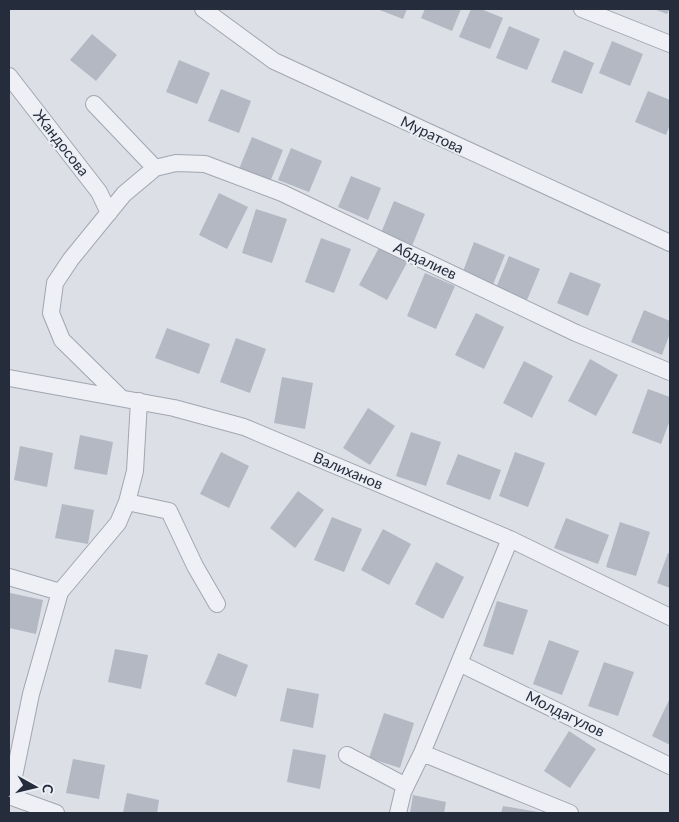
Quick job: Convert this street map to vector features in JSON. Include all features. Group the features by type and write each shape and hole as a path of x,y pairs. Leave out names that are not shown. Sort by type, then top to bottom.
{"street":[{"name":"Муратова","path":"203,9 274,61 670,243"},
{"path":"582,9 670,44"},
{"name":"Жандосова","path":"9,76 100,192 109,213"},
{"path":"94,104 155,168 124,194 71,259 55,284 51,313 62,340 120,397"},
{"name":"Абдалиев","path":"155,168 176,163 205,164 282,193 576,332 670,372"},
{"name":"Валиханов","path":"9,378 120,397 244,427 510,539 670,618"},
{"path":"56,813 10,796 31,694 60,592 118,523 127,502 136,470 139,401"},
{"path":"127,502 169,511 195,566 217,604"},
{"path":"398,813 406,786 422,753 510,539"},
{"path":"9,577 60,592"},
{"name":"Молдагулов","path":"459,663 670,766"},
{"path":"422,753 570,813"},
{"path":"347,755 406,786"}],"building":[{"path":"377,9 407,9 403,19"},
{"path":"425,9 461,9 452,31 421,18"},
{"path":"471,9 481,9 503,18 490,49 459,37"},
{"path":"654,9 670,9 667,14"},
{"path":"509,26 540,39 527,70 496,58"},
{"path":"92,34 117,55 96,81 70,60"},
{"path":"612,41 643,54 630,86 599,73"},
{"path":"564,50 594,63 582,94 551,82"},
{"path":"179,60 210,73 197,104 166,92"},
{"path":"221,89 251,101 239,133 208,121"},
{"path":"648,91 670,100 670,124 666,135 635,122"},
{"path":"252,137 283,150 270,182 239,169"},
{"path":"291,148 322,161 309,192 278,180"},
{"path":"351,176 381,188 368,220 338,207"},
{"path":"219,193 248,207 227,249 199,235"},
{"path":"394,201 425,214 412,246 381,233"},
{"path":"256,209 287,219 272,263 242,253"},
{"path":"321,238 351,249 334,293 305,282"},
{"path":"474,242 505,255 492,287 462,274"},
{"path":"381,244 409,259 387,300 359,285"},
{"path":"509,256 540,269 527,300 496,288"},
{"path":"570,272 601,284 588,316 557,303"},
{"path":"425,273 455,286 436,329 407,316"},
{"path":"644,310 670,321 670,333 662,355 631,342"},
{"path":"476,313 504,327 484,369 455,355"},
{"path":"167,328 210,344 199,374 155,358"},
{"path":"236,338 266,349 250,393 220,382"},
{"path":"590,359 618,375 596,416 568,401"},
{"path":"524,361 553,376 532,418 503,403"},
{"path":"282,377 313,383 305,429 274,423"},
{"path":"648,389 670,397 670,420 661,444 632,433"},
{"path":"368,408 395,426 370,465 343,448"},
{"path":"411,432 441,442 426,486 396,476"},
{"path":"80,435 113,442 107,475 74,469"},
{"path":"20,446 53,453 47,487 14,480"},
{"path":"221,452 249,466 229,508 200,494"},
{"path":"515,452 545,463 528,507 499,496"},
{"path":"458,454 501,470 490,500 446,484"},
{"path":"298,491 324,510 295,548 270,528"},
{"path":"62,504 94,510 88,544 55,538"},
{"path":"332,517 362,529 344,572 314,560"},
{"path":"566,518 609,535 598,564 554,548"},
{"path":"620,522 650,532 636,576 606,567"},
{"path":"383,529 411,544 389,585 361,570"},
{"path":"668,553 670,553 670,588 657,583"},
{"path":"436,562 464,577 443,619 415,604"},
{"path":"10,593 43,600 36,634 9,628"},
{"path":"497,601 528,610 513,655 483,646"},
{"path":"549,640 579,651 562,695 533,684"},
{"path":"115,649 148,655 141,689 108,682"},
{"path":"218,653 248,665 236,697 205,684"},
{"path":"604,662 634,672 618,716 588,706"},
{"path":"287,688 319,694 313,728 280,721"},
{"path":"670,698 670,745 652,736"},
{"path":"384,713 414,723 400,768 369,758"},
{"path":"569,731 596,749 570,788 544,771"},
{"path":"293,749 326,755 320,789 287,782"},
{"path":"73,759 105,765 99,799 66,793"},
{"path":"127,793 159,800 157,813 123,813"},
{"path":"413,795 446,802 444,813 410,813"},
{"path":"503,806 538,812 538,813 501,813"}]}
